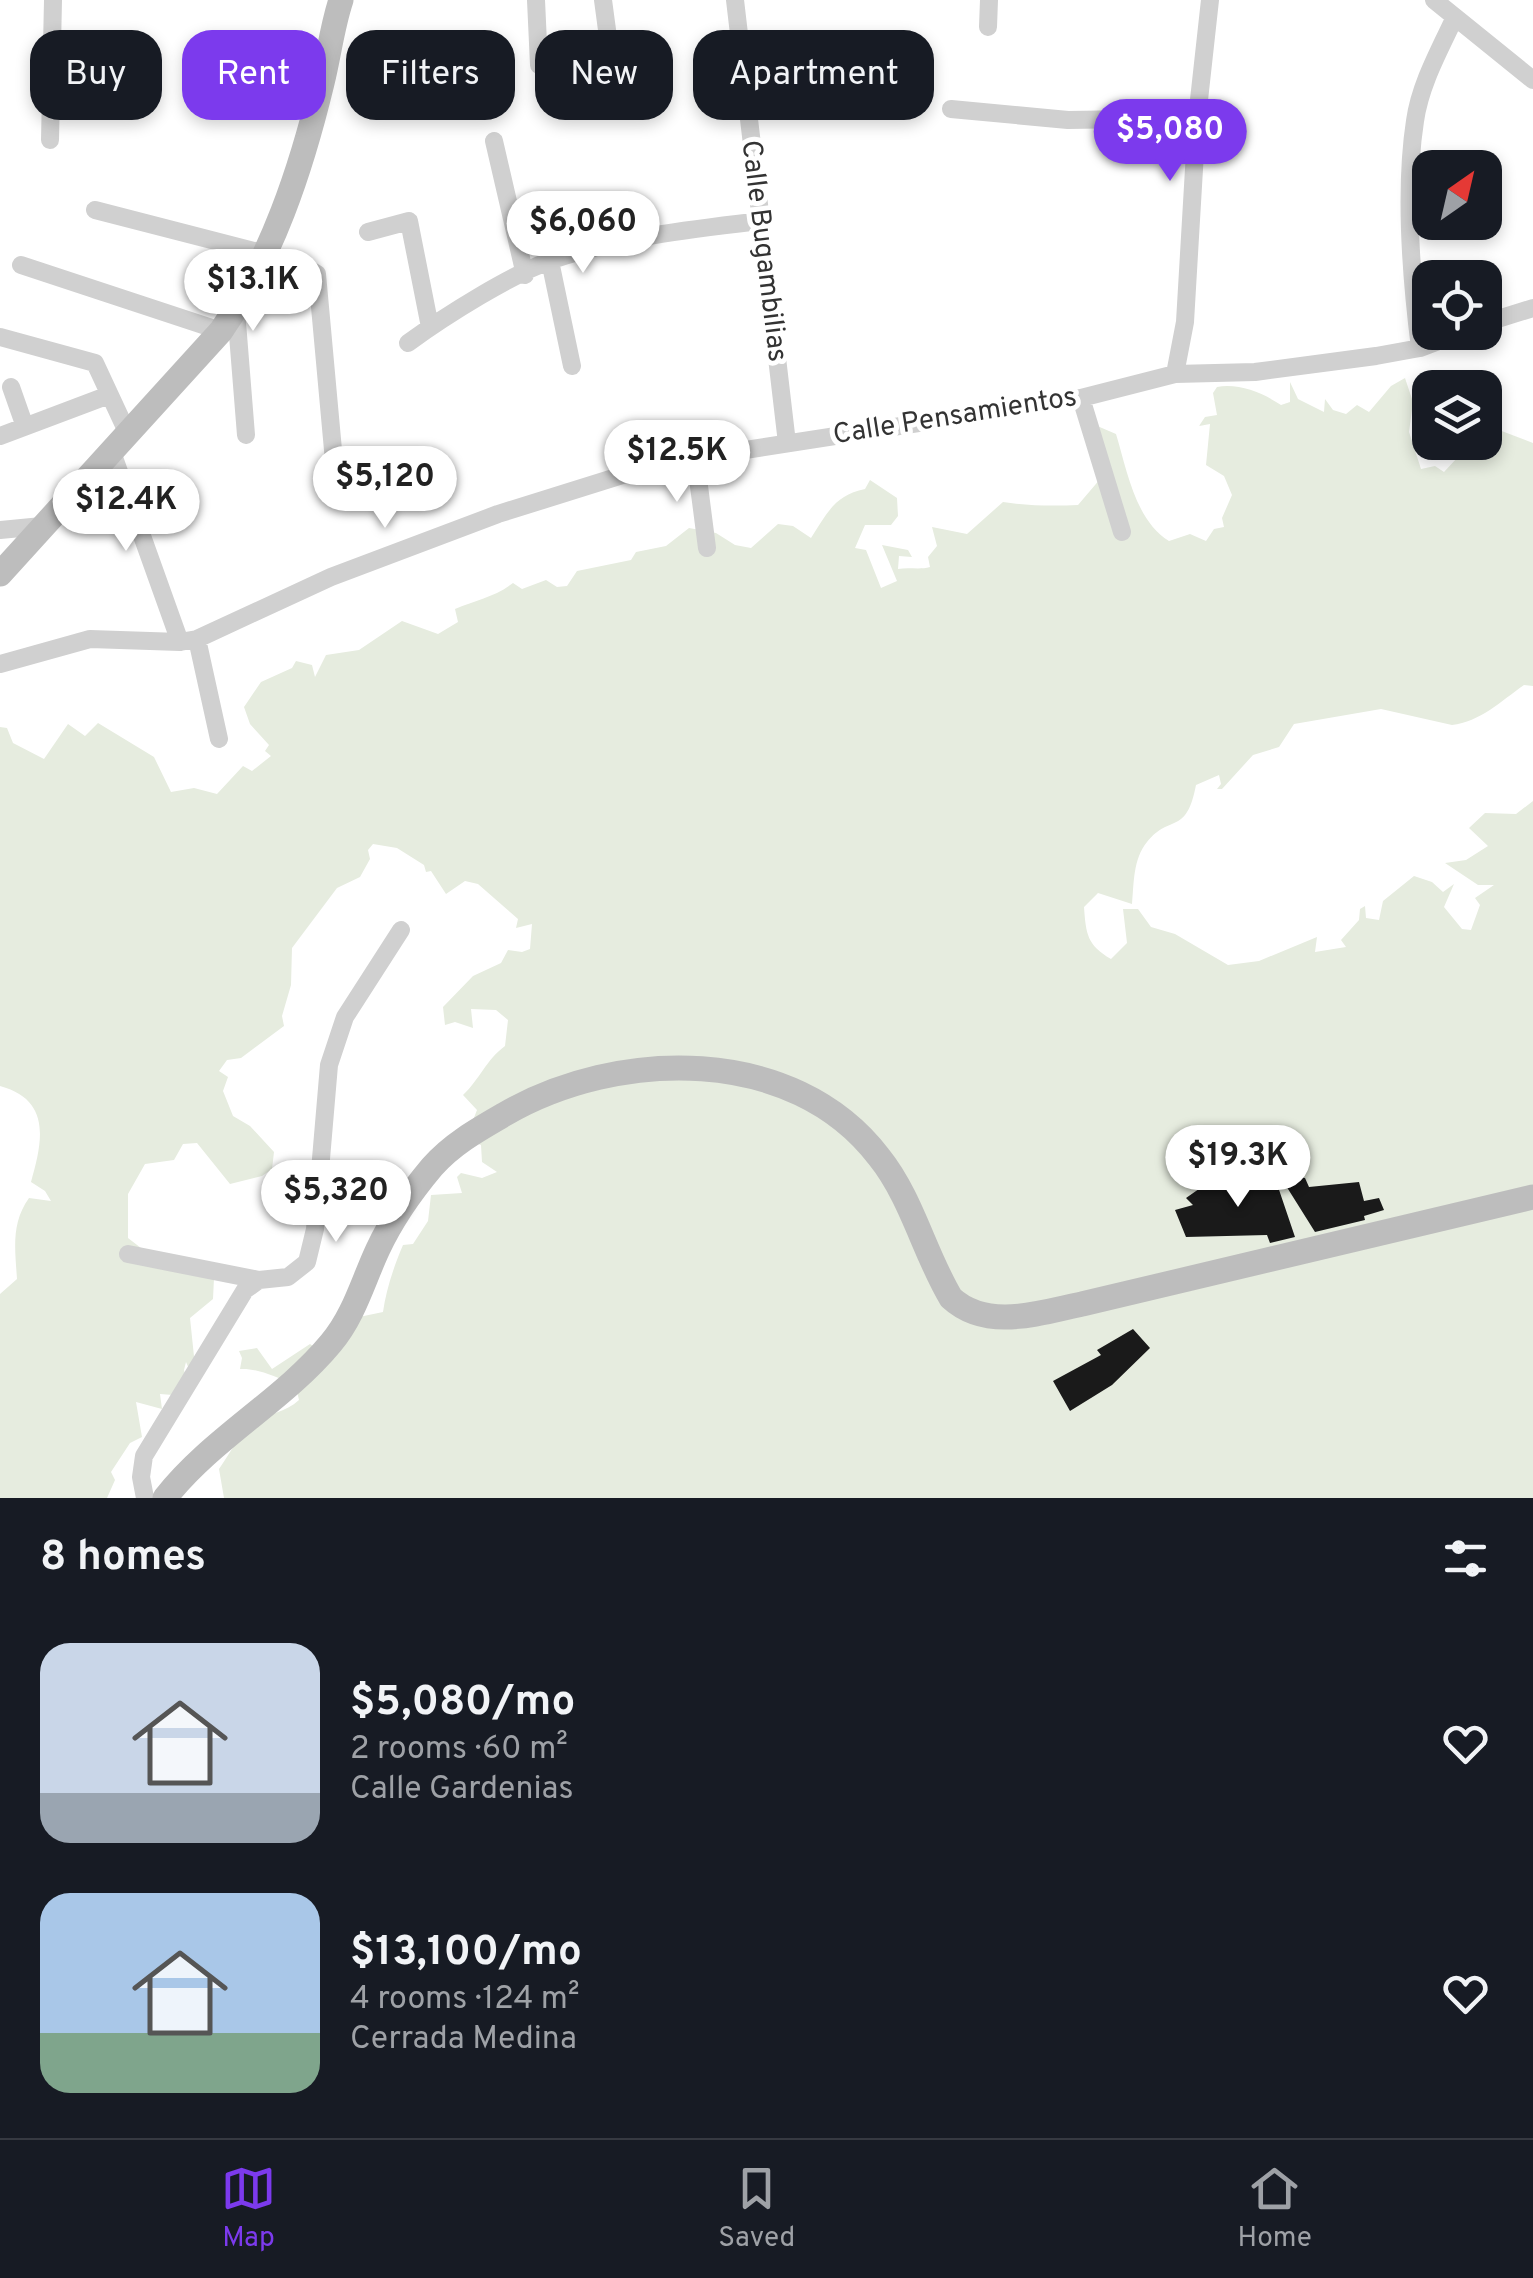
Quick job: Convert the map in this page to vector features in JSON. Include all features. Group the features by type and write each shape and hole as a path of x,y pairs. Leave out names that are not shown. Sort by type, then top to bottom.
{"main road":[{"path":"0,574 222,332 242,302 266,254 304,153 341,0"},
{"path":"165,1498 200,1460 328,1348 357,1302 393,1219 447,1152 536,1096 598,1075 675,1068 733,1072 786,1088 824,1109 878,1155 899,1187 951,1298 960,1307 986,1317 1036,1314 1102,1300 1533,1197"}],"street":[{"path":"50,140 53,0"},
{"path":"536,0 537,30"},
{"path":"603,0 607,30"},
{"name":"Calle Bugambilias","path":"735,0 787,443"},
{"path":"988,28 989,0"},
{"path":"1175,374 1185,322 1197,118 1210,0"},
{"path":"1434,0 1533,80"},
{"path":"1413,260 1415,120 1423,89 1454,18"},
{"path":"952,109 1068,120 1197,118"},
{"path":"494,141 525,275"},
{"path":"95,210 266,254"},
{"path":"368,232 409,221 430,327"},
{"path":"408,343 550,261 598,246 760,221"},
{"path":"550,261 572,366"},
{"path":"21,265 222,332"},
{"path":"246,435 242,302 307,268 317,274 334,461"},
{"path":"1502,318 1533,308"},
{"path":"0,337 96,363 219,739"},
{"name":"Calle Pensamientos","path":"0,664 90,639 188,641 332,577 498,514 696,456 1082,398 1175,374 1255,372 1412,349"},
{"path":"11,388 24,424"},
{"path":"0,436 109,396"},
{"path":"1082,398 1122,532"},
{"path":"696,456 707,548"},
{"path":"0,530 42,526"},
{"path":"128,1254 260,1280 288,1276 308,1262 315,1229 329,1065 345,1017 400,930"},
{"path":"145,1498 141,1477 144,1456 236,1302 260,1280"}],"shaded area":[{"path":"1405,378 1412,399 1412,460 1418,460 1421,469 1435,466 1444,472 1455,460 1502,460 1502,431 1533,443 1533,686 1524,685 1481,715 1452,725 1381,709 1294,724 1279,747 1253,755 1222,789 1217,789 1221,784 1219,775 1196,785 1182,818 1156,833 1142,849 1132,904 1098,893 1084,907 1087,932 1092,944 1111,959 1127,943 1123,909 1138,909 1151,927 1175,934 1228,965 1259,961 1317,937 1315,952 1346,947 1341,940 1359,920 1360,909 1365,906 1366,918 1379,920 1383,901 1414,876 1432,882 1443,892 1454,884 1444,907 1462,929 1471,930 1480,905 1475,898 1494,885 1478,885 1445,863 1466,860 1488,846 1469,828 1485,813 1516,814 1533,801 1533,1498 224,1498 219,1469 241,1437 255,1423 299,1400 295,1383 240,1369 239,1351 257,1348 272,1369 310,1344 320,1351 359,1317 383,1312 403,1245 413,1244 428,1221 431,1195 462,1193 457,1177 461,1173 482,1178 497,1172 482,1162 481,1145 476,1143 470,1128 477,1110 463,1095 505,1046 508,1020 496,1010 471,1009 473,1028 455,1022 445,1025 443,1007 473,976 501,963 508,950 530,949 532,924 516,928 518,919 478,884 465,881 446,894 424,865 397,848 373,844 360,877 337,888 292,948 291,985 282,1016 284,1026 241,1058 227,1060 219,1071 228,1077 223,1091 233,1116 250,1126 274,1152 272,1169 262,1176 230,1184 197,1143 183,1144 174,1160 145,1164 128,1194 128,1238 163,1265 214,1278 213,1299 190,1318 195,1366 189,1369 186,1362 187,1384 173,1395 160,1394 162,1409 136,1402 142,1437 130,1443 111,1472 115,1480 107,1498 0,1498 0,1294 17,1279 16,1237 23,1207 29,1198 51,1201 45,1191 31,1182 40,1137 35,1111 16,1092 0,1086 0,727 7,728 13,743 44,759 68,724 85,736 98,723 154,757 171,792 194,788 217,794 243,766 252,771 271,756 265,751 269,745 250,724 244,707 261,682 292,668 296,661 312,665 315,677 326,655 359,650 402,621 438,634 458,622 455,609 513,583 522,589 546,580 557,587 567,586 577,571 631,560 636,552 666,546 689,528 716,533 735,545 751,548 778,524 793,526 811,538 833,506 865,489 870,480 897,498 898,516 891,525 865,525 855,548 866,550 881,588 897,581 882,545 908,550 912,557 899,556 898,569 926,568 930,567 928,557 937,546 932,527 967,534 1003,502 1078,505 1101,478 1095,425 1116,434 1134,493 1157,532 1169,541 1190,534 1206,541 1214,529 1224,527 1222,518 1232,495 1224,476 1206,465 1210,424 1199,426 1205,417 1217,415 1213,393 1217,387 1250,390 1281,405 1290,402 1290,382 1298,399 1324,412 1325,399 1333,410 1346,414 1357,405 1369,412 1391,386"}],"building":[{"path":"1273,1172 1295,1237 1270,1243 1267,1235 1186,1237 1175,1210 1193,1205 1186,1198 1206,1184"},
{"path":"1278,1173 1305,1178 1309,1187 1359,1182 1364,1201 1379,1198 1384,1210 1364,1216 1365,1220 1315,1232"},
{"path":"1133,1329 1150,1348 1112,1385 1070,1411 1053,1381 1101,1355 1097,1350"}]}
